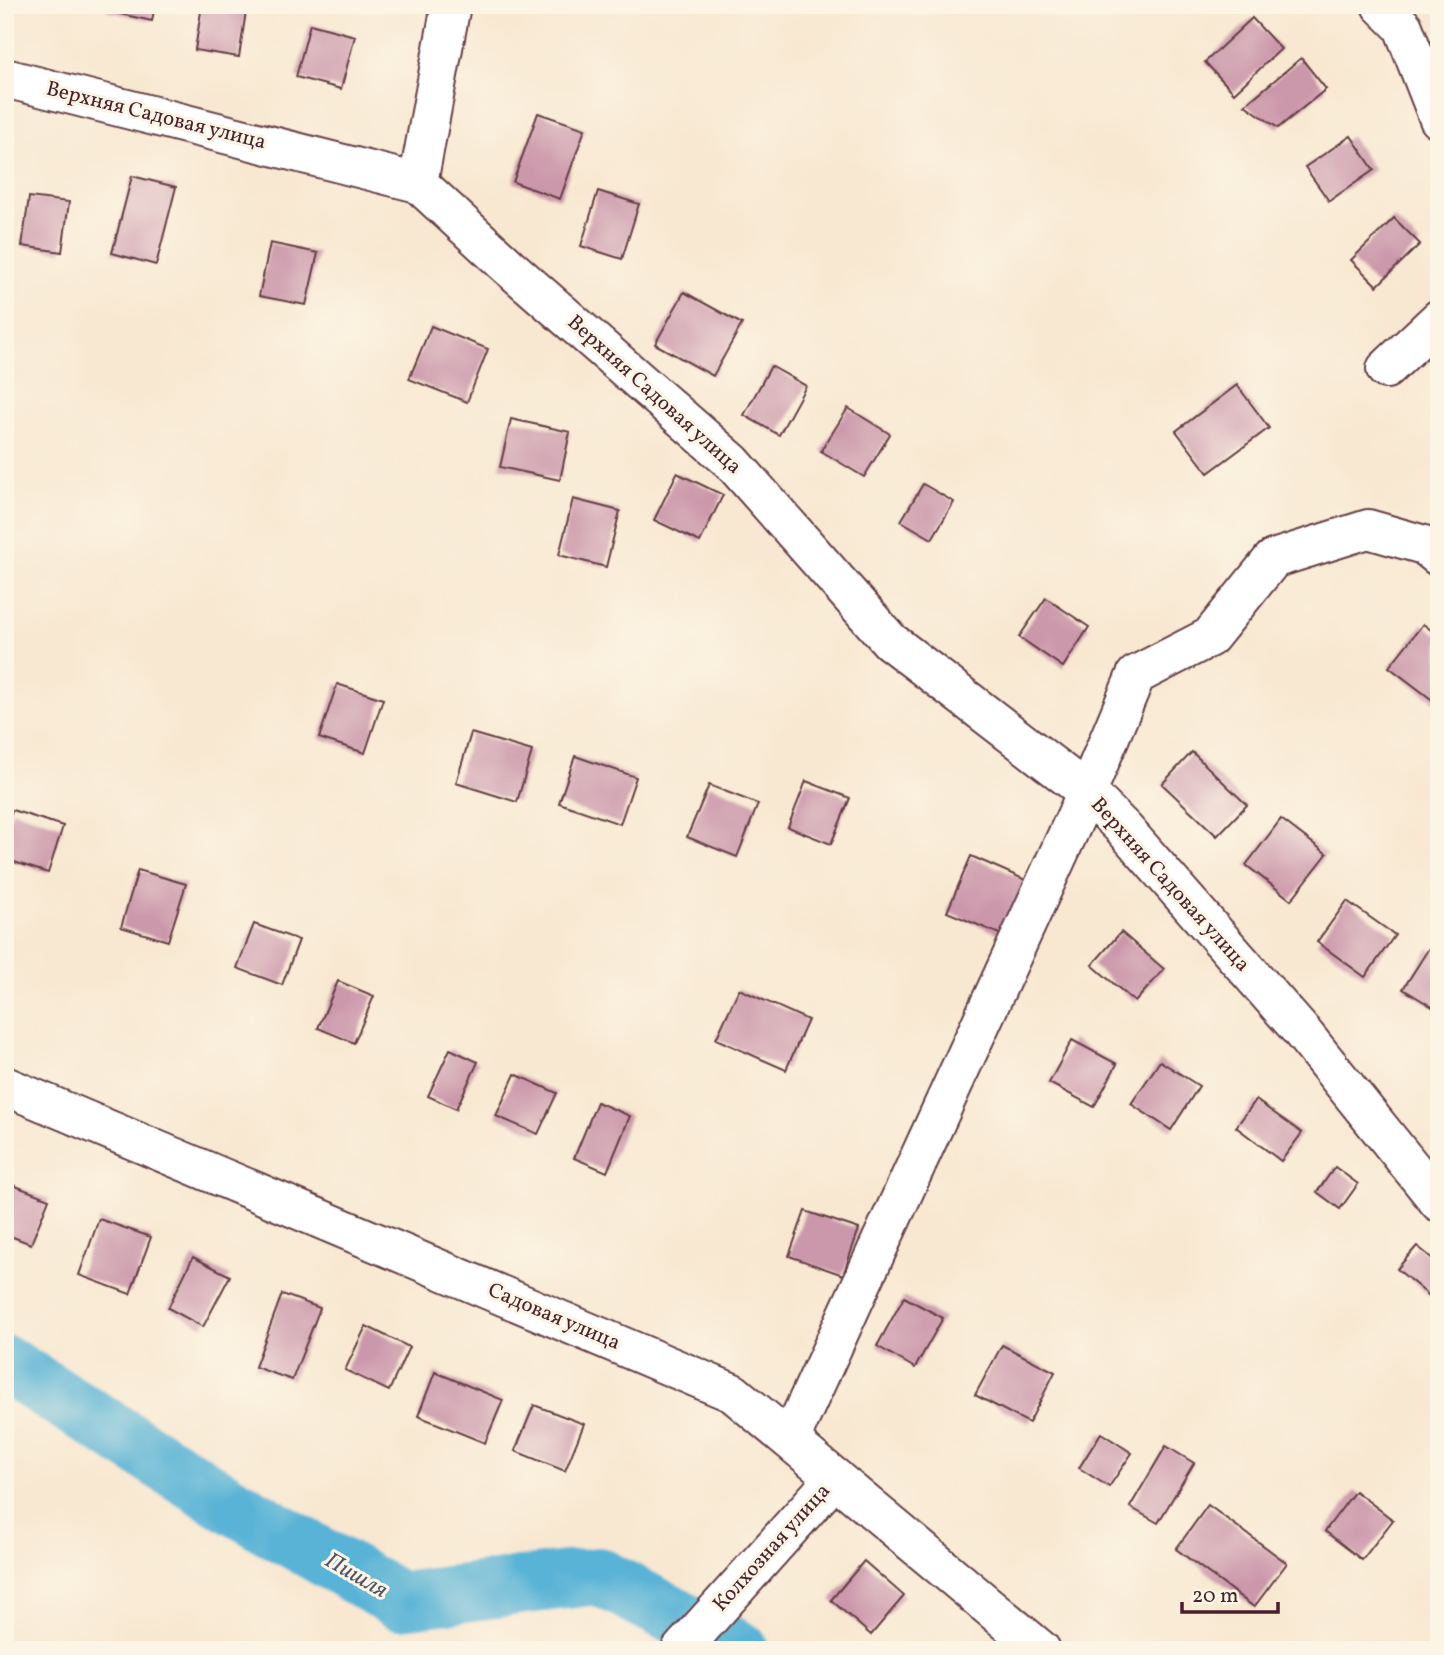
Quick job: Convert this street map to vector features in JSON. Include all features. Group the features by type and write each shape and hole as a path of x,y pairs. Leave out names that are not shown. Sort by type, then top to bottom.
{"street":[{"path":"418,183 451,5"},
{"path":"1381,5 1403,27 1439,119"},
{"name":"Верхняя Садовая улица","path":"5,78 418,183 509,267 732,462 890,641 1087,792 1124,830 1302,1032 1439,1202"},
{"path":"1386,369 1439,318"},
{"path":"790,1440 1087,792 1136,675 1210,637 1273,559 1367,529 1431,551"},
{"name":"Садовая улица","path":"5,1086 733,1393 1041,1650"},
{"name":"Колхозная улица","path":"681,1650 835,1478"}],"building":[{"path":"109,5 155,5 152,21 107,11"},
{"path":"202,5 247,5 239,57 195,50"},
{"path":"1252,18 1281,49 1234,93 1205,62"},
{"path":"310,24 355,36 341,89 296,77"},
{"path":"1301,58 1326,89 1278,128 1245,105"},
{"path":"538,113 585,129 560,199 513,182"},
{"path":"1351,136 1374,170 1329,201 1305,167"},
{"path":"132,176 176,187 156,265 112,253"},
{"path":"598,191 639,204 622,259 581,246"},
{"path":"29,197 69,202 62,252 22,246"},
{"path":"1394,218 1420,244 1377,286 1351,260"},
{"path":"270,243 318,253 306,305 259,296"},
{"path":"684,292 742,324 713,376 655,344"},
{"path":"431,326 488,349 467,402 409,379"},
{"path":"771,366 806,386 779,435 744,415"},
{"path":"1237,385 1269,428 1208,473 1176,431"},
{"path":"848,408 890,434 864,477 821,451"},
{"path":"511,419 570,432 560,480 500,467"},
{"path":"677,473 723,495 700,542 654,520"},
{"path":"923,484 954,502 932,539 901,521"},
{"path":"573,499 620,511 606,567 559,555"},
{"path":"1046,598 1089,627 1063,667 1019,637"},
{"path":"1423,624 1439,636 1439,705 1389,667"},
{"path":"337,684 383,699 365,753 319,738"},
{"path":"471,733 532,751 517,802 456,783"},
{"path":"1192,752 1247,805 1217,836 1162,784"},
{"path":"575,756 636,777 620,824 559,803"},
{"path":"806,781 850,798 831,844 788,827"},
{"path":"709,785 758,804 737,857 687,837"},
{"path":"12,810 63,826 48,873 5,859 5,833"},
{"path":"1281,819 1327,854 1291,900 1246,865"},
{"path":"971,856 1028,881 1004,936 947,912"},
{"path":"138,870 186,884 168,941 121,927"},
{"path":"1347,901 1395,935 1365,977 1317,942"},
{"path":"254,924 299,940 282,985 237,968"},
{"path":"1121,932 1164,969 1135,1002 1092,965"},
{"path":"1429,948 1439,954 1439,1011 1403,989"},
{"path":"338,981 374,996 354,1043 318,1028"},
{"path":"739,989 808,1020 786,1070 716,1039"},
{"path":"1072,1040 1117,1064 1094,1107 1049,1083"},
{"path":"450,1049 478,1062 456,1109 428,1096"},
{"path":"1160,1061 1199,1086 1171,1130 1131,1104"},
{"path":"515,1074 557,1093 538,1134 496,1116"},
{"path":"1256,1100 1302,1133 1281,1161 1236,1127"},
{"path":"597,1102 630,1116 607,1172 574,1158"},
{"path":"1335,1167 1358,1184 1340,1209 1317,1192"},
{"path":"5,1182 49,1199 31,1244 5,1234"},
{"path":"805,1211 859,1229 843,1275 789,1256"},
{"path":"99,1219 151,1237 130,1294 79,1275"},
{"path":"1417,1246 1439,1264 1439,1304 1397,1269"},
{"path":"193,1257 230,1276 203,1327 168,1308"},
{"path":"282,1294 320,1308 292,1380 255,1367"},
{"path":"904,1297 943,1318 915,1368 877,1346"},
{"path":"366,1326 409,1347 389,1391 345,1370"},
{"path":"1002,1345 1055,1372 1029,1423 975,1395"},
{"path":"435,1372 503,1400 485,1443 418,1416"},
{"path":"534,1405 584,1424 565,1471 515,1451"},
{"path":"1101,1433 1132,1453 1109,1487 1079,1468"},
{"path":"1166,1446 1194,1463 1158,1523 1130,1507"},
{"path":"1355,1491 1393,1520 1362,1560 1325,1531"},
{"path":"1208,1505 1287,1563 1254,1607 1176,1549"},
{"path":"864,1561 904,1596 871,1635 831,1600"}],"waterway":[{"name":"Пишля","path":"5,1364 227,1502 400,1601 598,1576 740,1650"}]}
